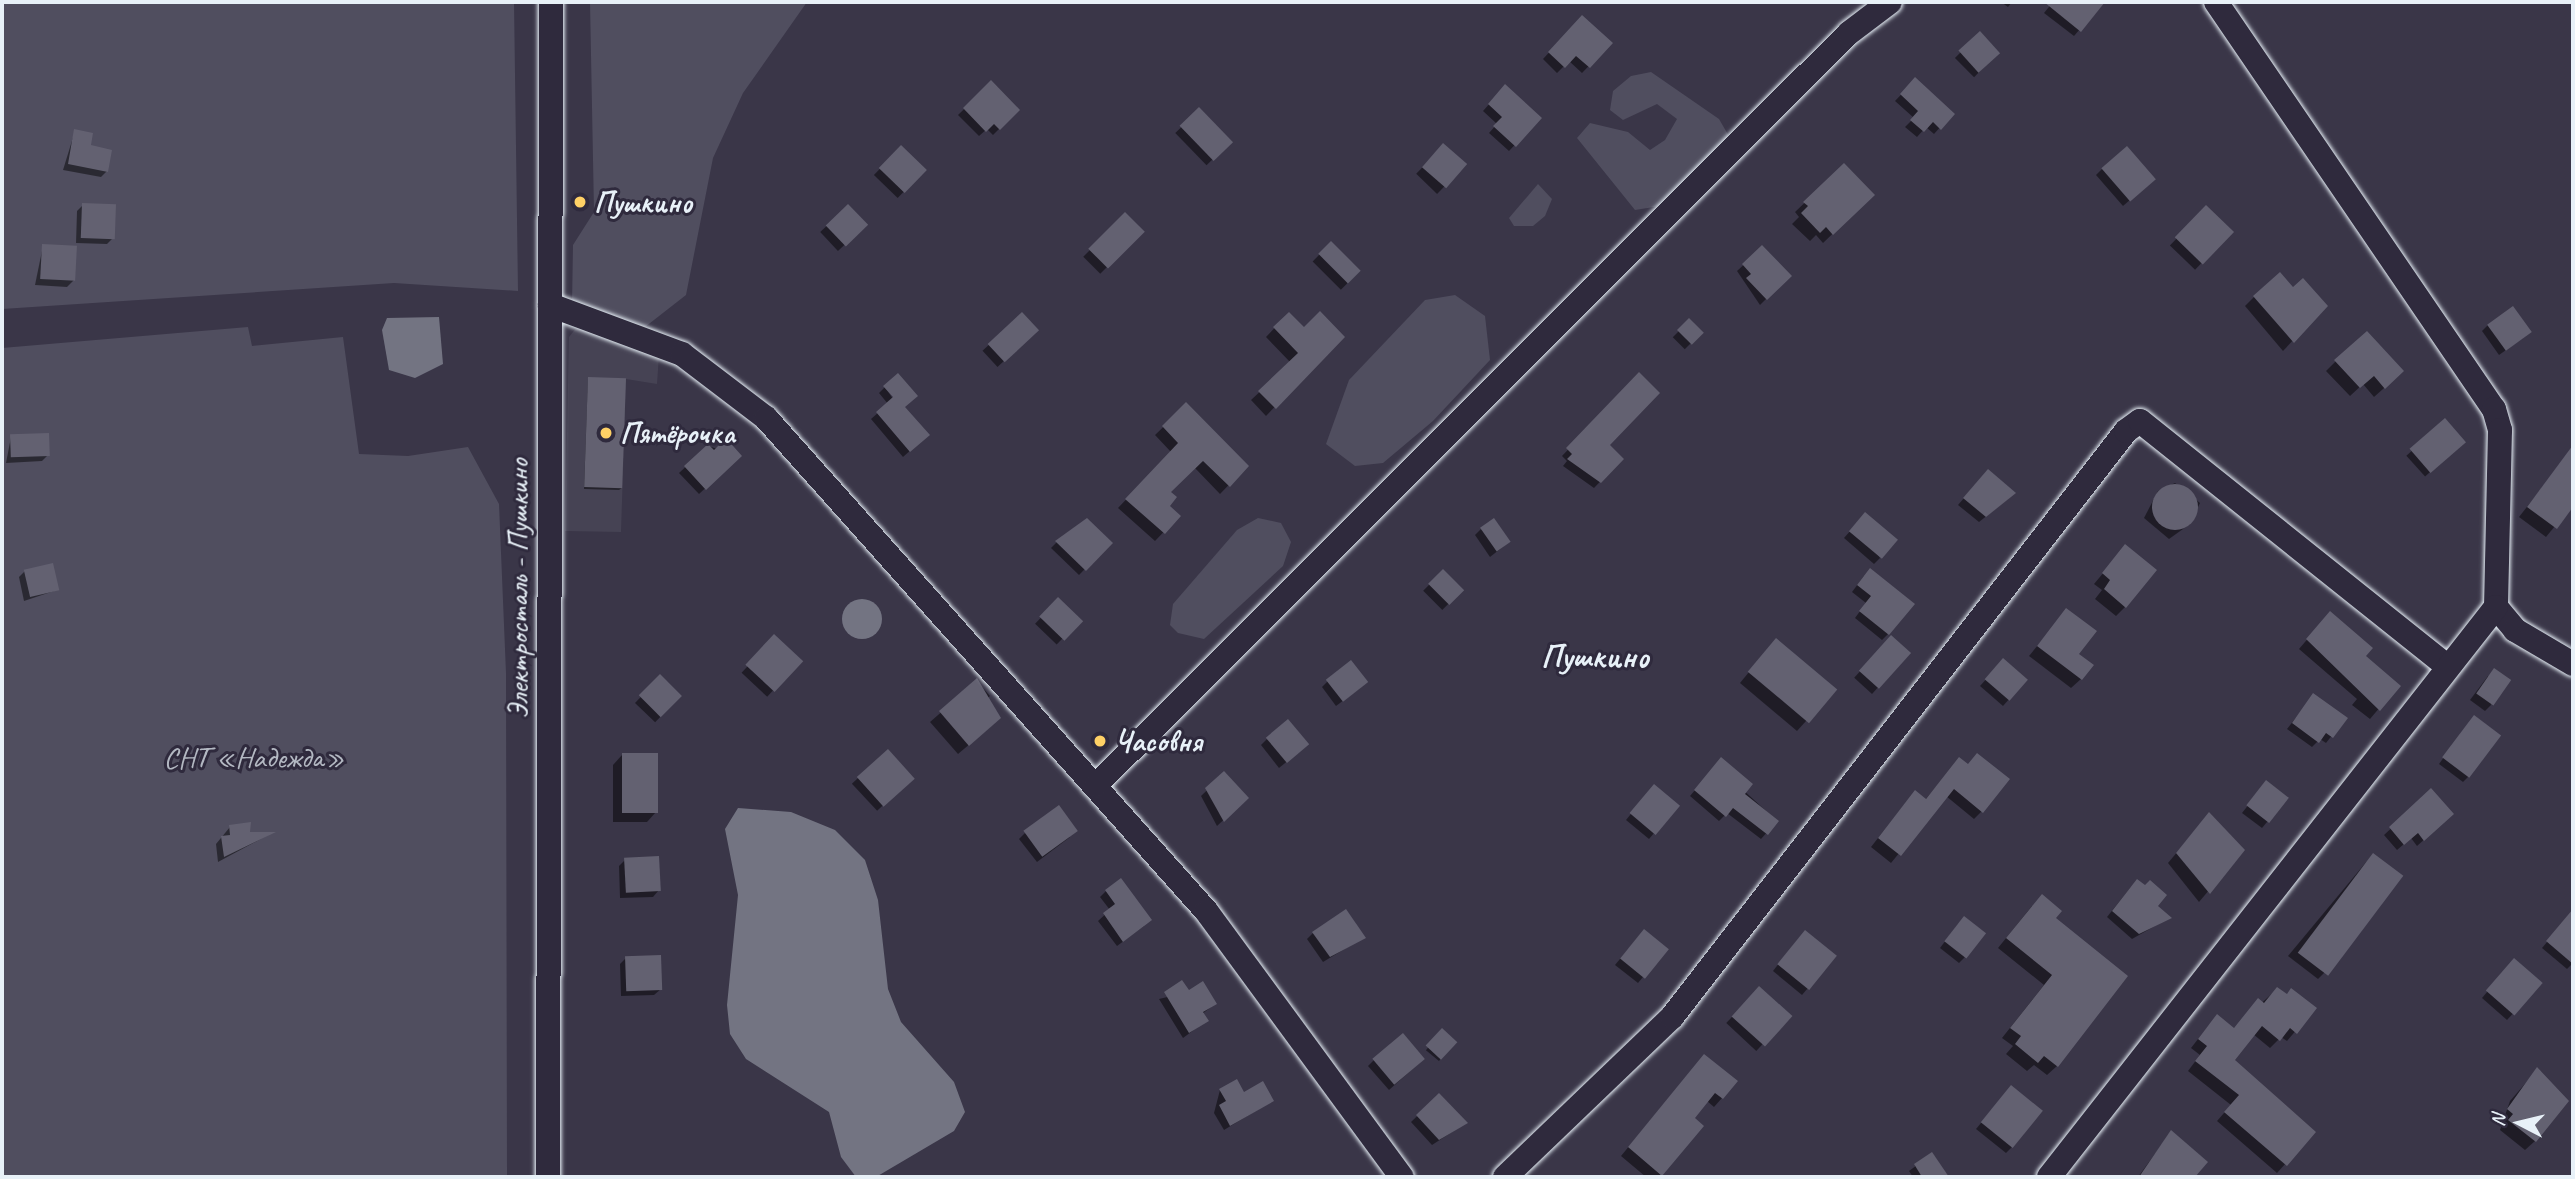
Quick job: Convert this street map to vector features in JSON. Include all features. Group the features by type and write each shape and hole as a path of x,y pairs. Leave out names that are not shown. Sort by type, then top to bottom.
{"street":[{"name":"Электросталь - Пушкино","path":"548,1177 551,2"},
{"path":"1096,785 1849,33 1890,2"},
{"path":"2049,1177 2497,607 2500,442 2494,409 2216,2"},
{"path":"550,305 682,354 766,418 1096,785 1254,970 1402,1177"},
{"path":"1505,1177 1672,1017 2126,431 2140,421 2448,667"},
{"path":"2497,607 2515,630 2573,664"}],"shaded area":[{"path":"581,322 659,355 657,384 626,379 621,532 565,531 569,337"}],"green space":[{"path":"2,2 514,2 518,291 394,283 2,309"},
{"path":"590,2 807,2 743,93 713,158 686,295 645,327 572,305 573,245 594,212"},
{"path":"1651,72 1719,119 1730,138 1660,206 1635,210 1577,138 1590,123 1628,132 1650,150 1665,140 1677,119 1657,104 1623,120 1610,110 1613,91 1631,76"},
{"path":"1538,184 1552,199 1545,216 1533,226 1514,226 1509,218"},
{"path":"1455,295 1485,316 1490,360 1433,421 1383,463 1355,466 1326,444 1349,380 1425,300"},
{"name":"СНТ «Надежда»","path":"248,327 252,346 343,337 359,454 408,456 468,447 499,504 506,673 507,1177 2,1177 2,348"},
{"path":"1258,518 1281,523 1291,542 1283,566 1204,639 1178,633 1170,625 1173,604 1237,530"}],"water":[{"path":"439,317 443,364 415,378 389,370 382,330 387,318"},
{"path":"862,599 876,605 882,619 876,633 862,639 848,633 842,619 848,605"},
{"path":"738,808 791,812 835,830 865,860 878,900 888,989 901,1022 954,1082 965,1112 954,1131 876,1177 856,1177 841,1157 829,1112 746,1059 730,1034 727,1005 738,895 725,829"}],"building":[{"path":"2044,2 2105,2 2081,32"},
{"path":"1582,15 1613,43 1590,68 1576,56 1565,68 1548,52"},
{"path":"1980,31 2000,53 1979,73 1958,50"},
{"path":"1915,77 1955,114 1941,130 1933,122 1924,132 1910,120 1918,111 1900,94"},
{"path":"991,80 1020,110 1000,130 994,124 986,132 963,108"},
{"path":"1505,84 1542,118 1516,147 1493,126 1502,117 1488,104"},
{"path":"1199,107 1233,142 1214,161 1180,126"},
{"path":"74,129 93,133 91,145 112,150 108,172 68,164"},
{"path":"1443,143 1467,164 1446,188 1422,167"},
{"path":"901,145 927,170 905,193 879,168"},
{"path":"2127,146 2156,179 2130,202 2101,168"},
{"path":"1844,163 1875,195 1833,235 1826,227 1820,233 1801,213 1808,206 1803,202"},
{"path":"82,203 116,204 115,239 81,238"},
{"path":"848,204 868,225 846,246 826,226"},
{"path":"2206,205 2234,232 2203,264 2175,237"},
{"path":"1125,212 1145,232 1108,269 1088,249"},
{"path":"1331,241 1361,271 1348,283 1318,254"},
{"path":"42,244 77,246 75,281 40,279"},
{"path":"1762,245 1792,276 1767,300 1746,278 1751,274 1742,264"},
{"path":"2280,272 2293,287 2303,278 2328,306 2294,343 2253,296"},
{"path":"2513,306 2532,332 2506,351 2487,325"},
{"path":"1320,311 1345,337 1276,409 1258,391 1298,353 1273,327 1289,312 1304,327"},
{"path":"1022,312 1039,330 1005,362 988,344"},
{"path":"1689,318 1704,333 1692,345 1677,330"},
{"path":"2367,331 2404,371 2385,389 2374,376 2360,388 2334,360"},
{"path":"1639,372 1660,393 1610,445 1624,459 1601,483 1567,459 1572,454 1566,448"},
{"path":"898,373 918,396 905,407 930,435 910,452 876,412 893,397 883,386"},
{"name":"Пятёрочка","path":"588,377 626,378 622,488 584,487"},
{"path":"1186,402 1249,466 1230,487 1203,461 1171,492 1177,497 1170,506 1181,516 1165,534 1125,499 1178,443 1162,426"},
{"path":"2445,418 2466,442 2431,473 2410,449"},
{"path":"49,433 50,456 11,457 10,434"},
{"path":"726,438 742,456 706,490 684,466 708,444 714,450"},
{"path":"2573,445 2573,507 2557,529 2527,507"},
{"path":"1988,469 2016,493 1986,517 1963,498"},
{"path":"2175,484 2191,491 2198,507 2191,523 2175,530 2159,523 2152,507 2159,491"},
{"path":"1865,512 1898,540 1882,559 1849,531"},
{"path":"1087,518 1113,543 1086,571 1055,541"},
{"path":"1494,518 1511,542 1497,552 1480,528"},
{"path":"2125,544 2157,570 2126,608 2104,589 2110,580 2102,573"},
{"path":"53,563 59,590 30,597 24,570"},
{"path":"1870,568 1915,604 1889,635 1859,611 1871,596 1857,585"},
{"path":"1443,569 1464,590 1449,605 1428,584"},
{"path":"1058,597 1083,621 1064,641 1039,616"},
{"path":"2066,608 2097,631 2079,654 2094,665 2082,680 2037,646"},
{"path":"2330,611 2373,648 2366,656 2401,686 2380,711 2306,639"},
{"path":"774,634 803,661 775,692 745,665"},
{"path":"1891,635 1911,653 1879,689 1859,671"},
{"path":"1776,638 1837,689 1809,723 1748,672"},
{"path":"2003,658 2028,680 2010,701 1985,679"},
{"path":"1351,660 1368,682 1343,702 1326,680"},
{"path":"2494,668 2511,680 2493,705 2476,693"},
{"path":"660,674 682,696 661,717 639,695"},
{"path":"977,678 1001,718 969,746 939,711"},
{"path":"2313,693 2348,718 2333,738 2326,733 2319,743 2292,723"},
{"path":"2474,715 2501,735 2469,778 2442,757"},
{"path":"1288,719 1309,744 1287,763 1266,738"},
{"path":"888,749 915,779 884,807 857,777"},
{"path":"622,753 658,753 658,813 622,813"},
{"path":"1977,753 2010,779 1983,813 1954,789 1901,856 1878,838 1915,790 1926,799 1959,757 1968,764"},
{"path":"1721,757 1753,784 1745,794 1779,821 1768,835 1733,808 1726,817 1694,790"},
{"path":"1224,771 1249,798 1224,822 1205,788"},
{"path":"2266,780 2289,798 2269,823 2246,805"},
{"path":"1654,784 1680,806 1656,835 1630,813"},
{"path":"2431,788 2454,814 2424,841 2418,833 2404,845 2389,827"},
{"path":"1059,805 1078,831 1042,857 1023,831"},
{"path":"2209,812 2245,850 2210,894 2176,853"},
{"path":"251,822 250,832 276,832 224,857 221,836 230,835 229,825"},
{"path":"2373,853 2403,876 2328,976 2298,953"},
{"path":"659,856 661,891 626,893 624,858"},
{"path":"1121,878 1152,920 1123,942 1103,913 1115,904 1105,890"},
{"path":"2137,879 2145,885 2150,880 2167,895 2158,906 2172,918 2139,934 2112,911"},
{"path":"2042,894 2062,911 2056,918 2128,976 2058,1067 2044,1056 2038,1063 2015,1044 2021,1036 2010,1028 2052,975 2006,938"},
{"path":"1346,909 1366,938 1330,957 1312,932"},
{"path":"2573,909 2573,964 2546,941"},
{"path":"1964,916 1986,933 1966,958 1944,941"},
{"path":"1644,929 1669,949 1645,979 1620,959"},
{"path":"1805,930 1837,956 1809,990 1777,964"},
{"path":"661,955 662,990 626,991 625,956"},
{"path":"2514,958 2543,983 2514,1015 2486,990"},
{"path":"1182,980 1189,990 1203,981 1217,1004 1203,1012 1209,1021 1189,1033 1164,992"},
{"path":"1759,986 1792,1016 1765,1047 1732,1016"},
{"path":"2277,987 2287,994 2291,988 2317,1008 2297,1034 2290,1028 2280,1041 2262,1026 2235,1060 2316,1132 2287,1166 2224,1112 2239,1095 2195,1061 2207,1046 2198,1039 2217,1014 2234,1028 2258,998 2264,1003"},
{"path":"1442,1028 1457,1042 1441,1060 1426,1046"},
{"path":"1403,1033 1425,1059 1394,1085 1372,1059"},
{"path":"1704,1054 1738,1081 1723,1099 1715,1093 1695,1118 1704,1126 1662,1176 1628,1147"},
{"path":"2537,1067 2569,1101 2536,1142 2508,1120 2513,1114 2507,1109"},
{"path":"1237,1079 1244,1092 1263,1081 1274,1101 1230,1126 1219,1105 1226,1101 1219,1089"},
{"path":"2011,1085 2043,1111 2013,1148 1981,1122"},
{"path":"1439,1093 1468,1123 1439,1140 1416,1115"},
{"path":"2171,1130 2208,1162 2195,1177 2139,1177"},
{"path":"1932,1152 1949,1177 1922,1177 1914,1164"}],"place":[{"name":"Пушкино","path":"580,202"},
{"name":"Пятёрочка","path":"606,433"},
{"name":"Часовня","path":"1100,741"}],"district":[{"name":"Пушкино","path":"1595,657"}]}
